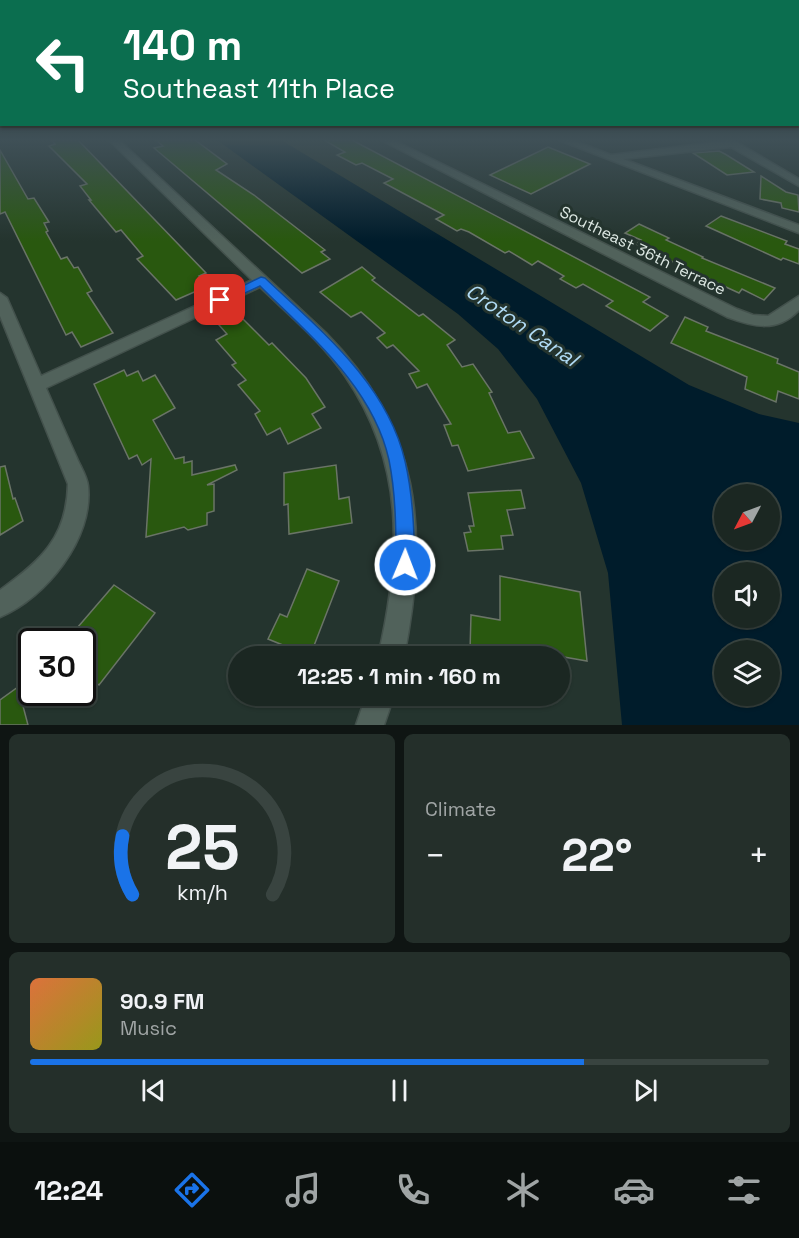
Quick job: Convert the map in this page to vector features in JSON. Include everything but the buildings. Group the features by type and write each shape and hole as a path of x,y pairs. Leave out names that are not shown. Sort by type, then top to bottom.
{"street":[{"path":"149,174 336,353 381,416 397,460 405,515 405,583 400,622 394,646"},
{"name":"Southeast 36th Terrace","path":"454,174 721,307 758,321 780,320 799,301"},
{"path":"654,174 799,229"},
{"path":"784,174 799,183"},
{"path":"37,385 261,281"},
{"path":"0,298 78,484 78,515 63,546 34,580 0,605"},
{"path":"370,725 377,706"}],"water":[{"name":"Croton Canal","path":"264,174 337,174 689,385 759,414 799,423 799,725 622,725 608,573 581,483 537,399 498,349 458,314"}],"route":[{"path":"220,300 261,281 336,353 372,401 381,416 397,460 405,515 405,565"}]}
